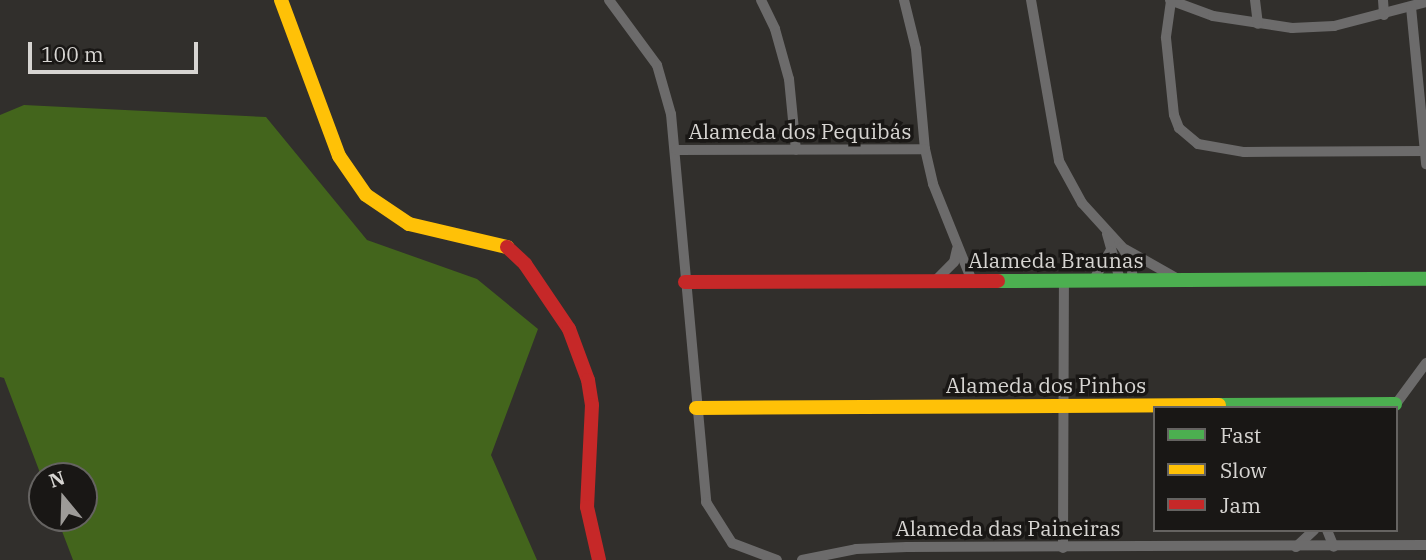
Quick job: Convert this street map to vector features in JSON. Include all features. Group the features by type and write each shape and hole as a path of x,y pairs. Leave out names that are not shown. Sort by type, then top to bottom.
{"street":[{"path":"281,0 338,156 366,195 409,224 505,246 525,264 569,329 588,380 592,405 587,507 598,560"},
{"path":"609,0 661,75 676,150 702,486 712,516 732,543 777,560"},
{"path":"761,0 775,29 789,79 796,150"},
{"path":"904,0 916,48 925,149 957,249 972,281"},
{"path":"1031,0 1059,161 1107,234 1122,247 1180,280"},
{"path":"1425,151 1244,152 1198,144 1179,128 1174,115 1166,38 1170,0 1258,24 1334,26 1426,2"},
{"path":"1255,0 1258,24"},
{"path":"1382,0 1384,15"},
{"path":"1411,7 1426,164"},
{"name":"Alameda dos Pequibás","path":"676,150 925,149"},
{"path":"1107,234 1110,251 1126,280"},
{"path":"1122,247 1131,262 1126,280"},
{"path":"935,281 954,262 957,249"},
{"path":"1093,281 1110,251"},
{"name":"Alameda Braunas","path":"685,282 1426,279"},
{"path":"1063,548 1064,281"},
{"path":"1394,406 1426,363"},
{"name":"Alameda dos Pinhos","path":"696,408 1394,406"},
{"path":"1296,547 1312,532"},
{"path":"1328,532 1334,547"},
{"name":"Alameda das Paineiras","path":"802,560 882,548 1426,545"}],"green space":[{"path":"24,105 266,117 367,240 477,279 538,329 491,455 537,560 73,560 62,532 98,532 98,462 36,462 4,378 0,377 0,115"}],"traffic: fast":[{"path":"998,281 1426,279"},
{"path":"1219,405 1395,404"}],"traffic: slow":[{"path":"281,0 339,156 366,195 409,224 507,247"},
{"path":"696,408 1219,405"}],"traffic: jam":[{"path":"507,247 525,264 569,329 588,380 592,405 587,507 599,560"},
{"path":"685,282 998,281"}]}
